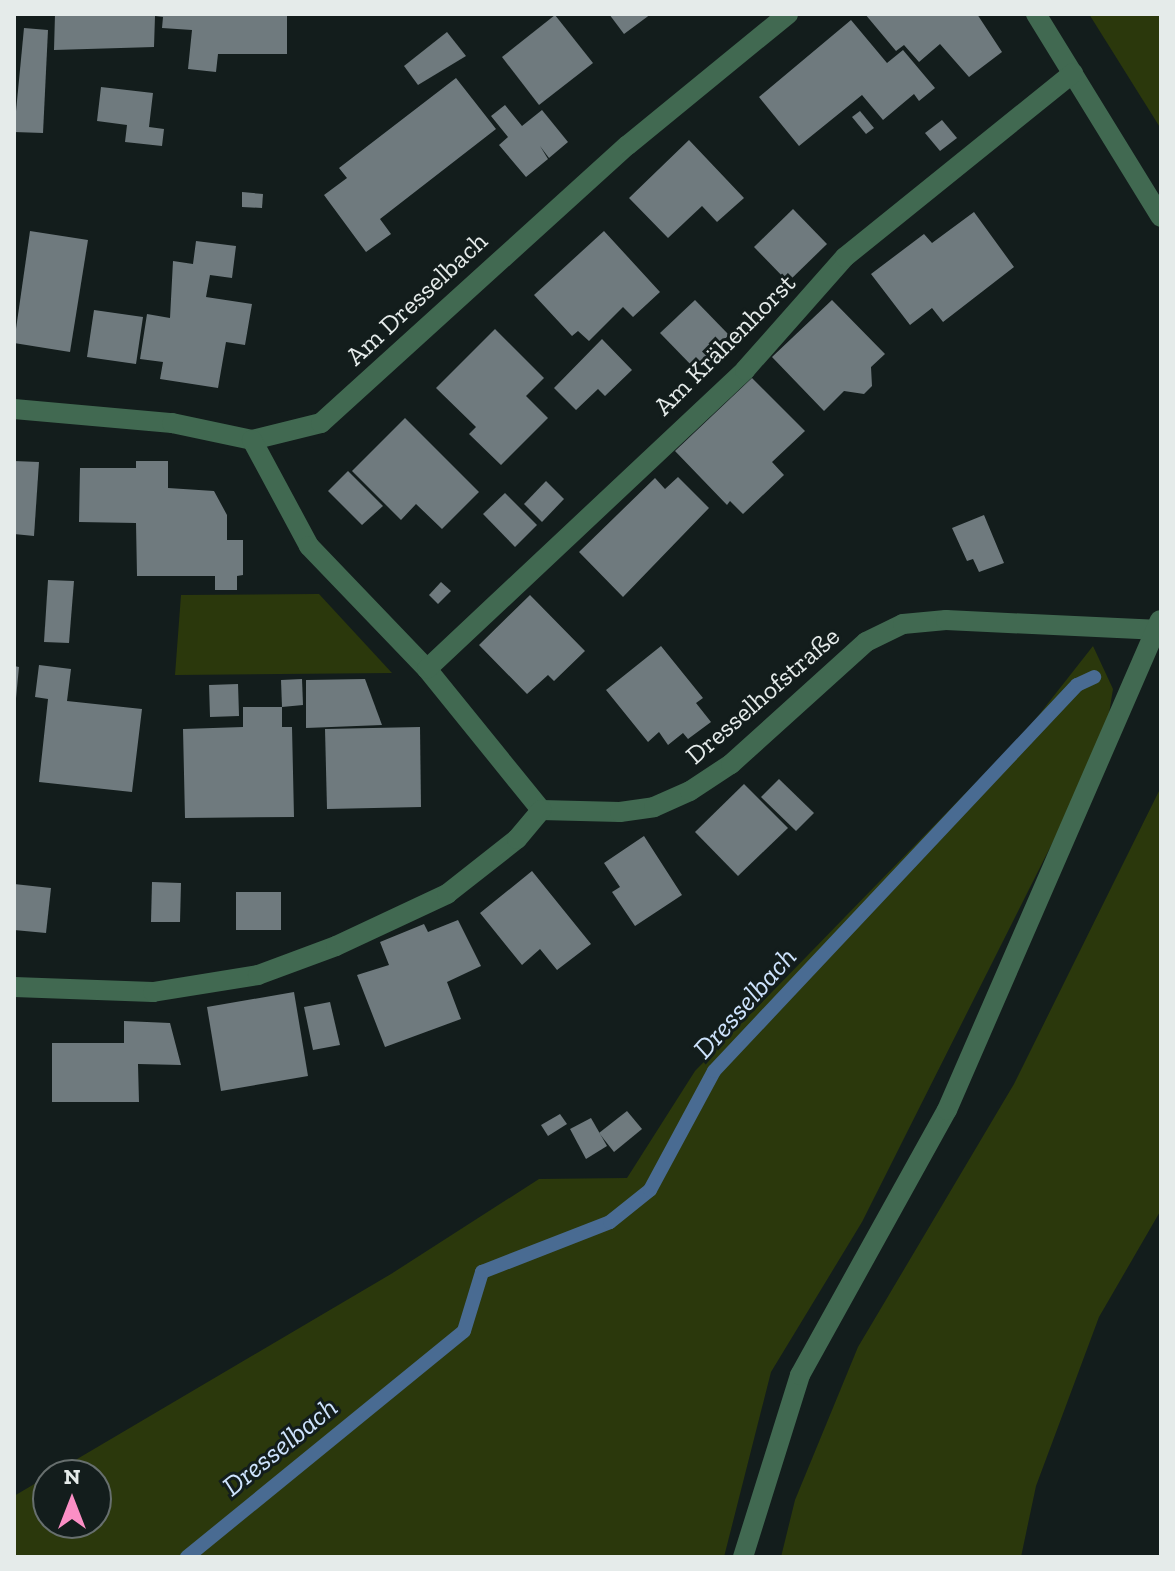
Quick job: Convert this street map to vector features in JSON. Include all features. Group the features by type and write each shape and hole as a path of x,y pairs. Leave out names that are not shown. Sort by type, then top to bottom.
{"street":[{"name":"Am Dresselbach","path":"14,409 172,423 252,440 321,423 628,145 788,14"},
{"path":"1036,14 1161,217"},
{"name":"Am Krähenhorst","path":"427,669 745,370 845,257 1073,73"},
{"path":"14,987 153,992 258,975 336,946 447,894 517,839 541,810 427,669 309,546 252,440"},
{"name":"Dresselhofstraße","path":"541,810 620,812 654,807 690,791 731,764 866,642 903,624 960,621 1158,624"},
{"path":"743,1557 800,1375 947,1110 1158,624"}],"green space":[{"path":"1089,14 1161,14 1161,129"},
{"path":"319,594 392,673 175,675 181,595"},
{"path":"1093,646 1113,689 1105,738 862,1222 771,1372 724,1557 14,1557 14,1496 32,1485 32,1539 112,1539 112,1459 77,1459 391,1274 539,1179 627,1178 695,1071 1027,730"},
{"path":"1161,787 1161,1210 1099,1317 1036,1486 1021,1557 781,1557 795,1500 858,1347 1014,1084"}],"building":[{"path":"55,14 287,14 287,54 218,54 216,72 188,69 192,30 162,28 163,17 155,16 154,47 54,50"},
{"path":"609,14 651,14 624,34"},
{"path":"865,14 977,14 1002,52 969,77 940,44 919,62 904,45 896,51"},
{"path":"555,15 593,63 539,105 502,57"},
{"path":"851,20 887,63 903,50 935,88 919,101 914,94 883,120 862,95 799,146 759,97"},
{"path":"24,28 48,30 43,133 14,132"},
{"path":"447,32 466,56 418,85 404,66"},
{"path":"456,78 496,129 380,219 391,234 366,252 324,195 347,178 339,168"},
{"path":"101,87 153,93 149,127 164,129 162,146 125,142 127,125 97,121"},
{"path":"505,105 522,126 542,110 568,142 549,158 540,146 548,159 526,177 499,145 508,137 491,116"},
{"path":"860,111 874,128 866,134 852,117"},
{"path":"942,120 957,138 940,151 925,133"},
{"path":"689,140 744,198 717,222 702,206 668,238 629,198"},
{"path":"242,192 263,194 262,208 242,207"},
{"path":"793,209 827,244 788,282 754,247"},
{"path":"974,212 1014,267 943,322 932,308 910,325 871,274 924,234 932,243"},
{"path":"30,231 88,240 70,352 14,343"},
{"path":"604,231 660,292 633,317 623,307 589,341 578,331 572,336 534,295"},
{"path":"196,241 236,246 232,278 210,275 206,297 252,304 245,345 226,342 218,388 160,379 163,362 140,359 147,314 170,318 173,261 193,264"},
{"path":"695,300 729,335 694,368 660,333"},
{"path":"832,300 885,354 871,367 872,386 864,394 844,391 824,411 772,357"},
{"path":"94,310 143,317 136,364 87,357"},
{"path":"495,329 544,378 526,396 548,418 501,465 469,434 476,427 436,388"},
{"path":"602,339 632,370 605,396 598,389 576,410 554,388"},
{"path":"752,378 805,431 772,462 784,475 743,514 730,501 727,505 675,451"},
{"path":"405,418 479,492 442,529 416,504 401,520 352,471"},
{"path":"14,461 39,462 34,536 14,534"},
{"path":"136,461 168,461 168,488 214,491 227,515 227,540 243,540 243,575 237,576 237,590 215,590 215,576 137,576 136,523 79,522 80,468 136,468"},
{"path":"348,471 383,506 362,525 328,491"},
{"path":"678,477 709,508 623,597 579,552 655,478 665,489"},
{"path":"546,481 564,499 542,522 524,504"},
{"path":"505,493 537,525 515,547 483,514"},
{"path":"984,515 1004,563 979,572 973,559 967,561 952,528"},
{"path":"48,580 74,581 69,643 44,642"},
{"path":"441,582 451,591 438,604 429,595"},
{"path":"530,595 585,651 554,681 548,675 527,694 479,645"},
{"path":"661,646 703,698 696,703 711,722 688,739 683,733 668,745 659,732 648,742 606,690"},
{"path":"39,665 71,669 67,701 142,709 132,792 39,782 48,699 35,697"},
{"path":"14,666 19,667 16,698 14,698"},
{"path":"302,679 303,705 282,707 281,680"},
{"path":"365,679 382,725 306,728 306,680"},
{"path":"238,684 239,716 210,717 209,685"},
{"path":"243,707 282,707 282,727 292,727 294,817 185,818 183,729 243,727"},
{"path":"420,727 421,807 327,809 325,729"},
{"path":"779,779 814,813 796,831 761,797"},
{"path":"744,784 788,828 738,876 695,832"},
{"path":"644,836 682,895 635,926 612,892 620,887 604,863"},
{"path":"532,871 591,944 557,970 540,949 522,965 480,913"},
{"path":"152,882 181,883 180,922 151,922"},
{"path":"14,884 51,888 46,933 14,930"},
{"path":"236,892 281,892 281,930 236,930"},
{"path":"458,920 481,966 447,982 461,1019 385,1047 357,975 389,965 380,942 424,924 428,932"},
{"path":"294,992 308,1076 221,1091 207,1007"},
{"path":"330,1002 340,1045 313,1050 304,1007"},
{"path":"124,1021 170,1023 181,1065 138,1064 139,1102 52,1102 52,1043 124,1043"},
{"path":"627,1111 642,1129 614,1152 599,1133"},
{"path":"560,1114 567,1124 548,1136 541,1125"},
{"path":"591,1118 607,1146 586,1159 570,1129"}],"waterway":[{"name":"Dresselbach","path":"187,1557 464,1331 482,1272 610,1222 650,1190 714,1071 1077,685 1094,677"}]}
